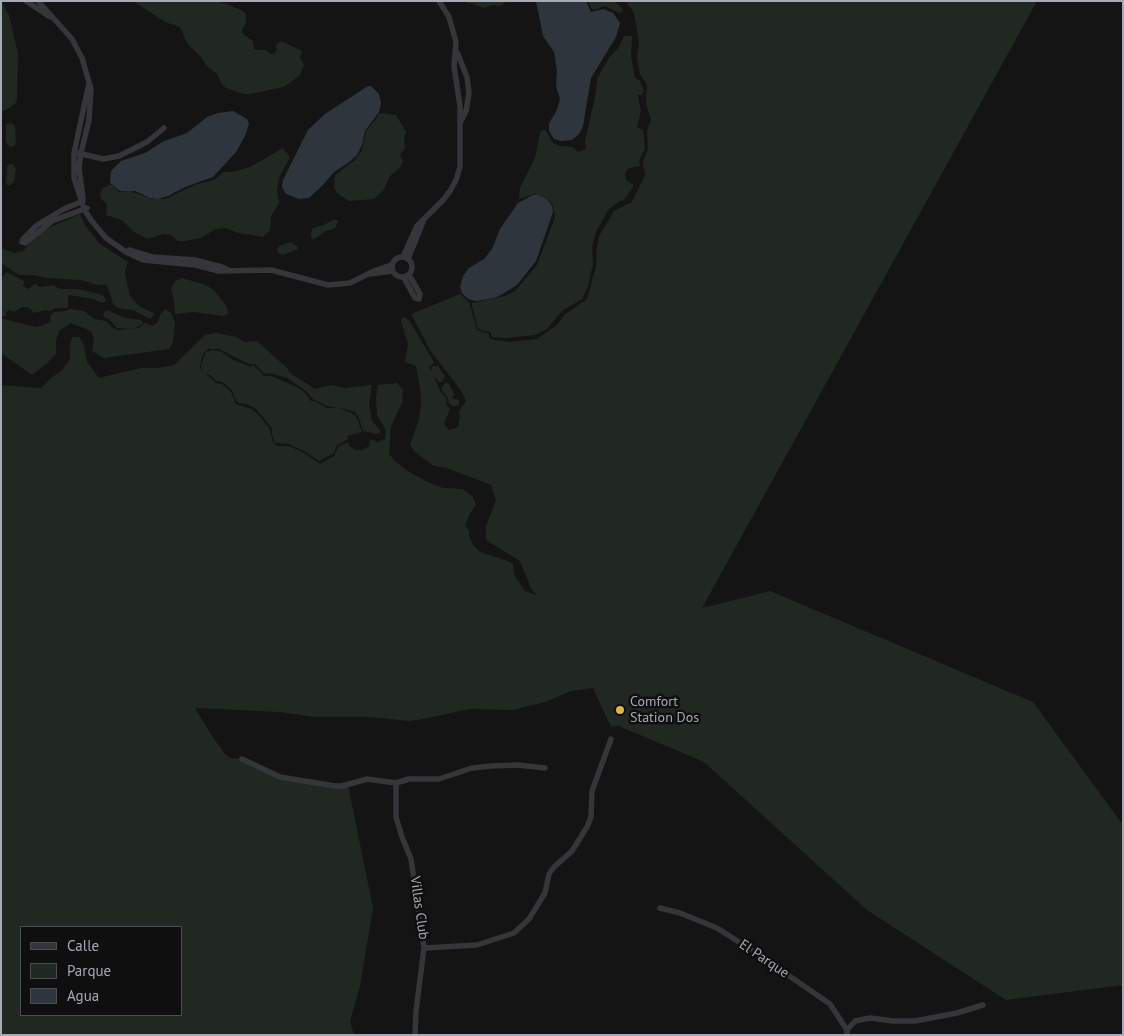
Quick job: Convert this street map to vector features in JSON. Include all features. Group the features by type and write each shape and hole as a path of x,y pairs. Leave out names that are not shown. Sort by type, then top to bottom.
{"street":[{"path":"26,1 52,18"},
{"path":"38,1 66,31 77,48 86,68 91,90 91,102 81,153 80,178 82,201"},
{"path":"406,258 423,220 444,199 456,180 460,161 461,121 454,66 455,35 449,17 439,1"},
{"path":"456,50 470,93 465,115 461,121"},
{"path":"89,83 74,153 74,178 85,209 102,231 131,251 152,256 195,260 228,270 271,270 322,284 334,285 350,283 370,274 391,268 397,258 406,258"},
{"path":"458,86 468,84"},
{"path":"74,153 103,158 119,156 147,142 164,128"},
{"path":"82,201 51,219 25,243 22,242 26,235 37,225 51,219 85,209"},
{"path":"391,268 397,277 407,276 412,266 406,258"},
{"path":"424,948 477,945 514,933 529,920 545,892 549,874 577,845 589,822 592,791 611,739"},
{"path":"242,759 290,780 335,786 367,779 396,783 409,780 439,779 472,768 518,764 545,768"},
{"name":"Villas Club","path":"396,783 396,817 411,859 424,948 415,1035"},
{"name":"El Parque","path":"660,908 710,924 756,953 830,1004 847,1032"},
{"path":"847,1032 855,1021 870,1018 893,1022 915,1020 950,1015 983,1006"}],"green space":[{"path":"1,1 9,15 18,54 17,99 15,104 4,111 1,111"},
{"path":"133,1 217,1 243,11 246,14 246,23 242,30 243,34 253,41 254,49 266,50 270,54 274,54 277,50 276,45 281,41 302,51 300,58 304,64 300,75 284,87 250,94 243,94 226,88 221,83 217,74 207,66 187,43 180,27 165,22"},
{"path":"465,1 507,1 500,6 493,5 483,8"},
{"path":"588,1 614,1 623,11 619,13 605,6 594,10"},
{"path":"626,1 1037,1 702,608 770,591 1033,702 1123,825 1123,985 1006,1000 867,910 704,762 619,726 611,727 593,688 572,691 545,702 513,710 470,709 410,721 370,717 315,717 280,712 195,708 212,736 230,758 242,759 291,779 348,785 373,908 360,986 350,1021 354,1035 1,1035 1,385 41,388 61,371 70,360 72,337 79,337 84,345 87,362 99,378 141,368 174,365 205,335 216,333 237,337 244,342 257,341 287,368 290,373 315,389 331,385 344,388 372,385 369,403 372,421 380,430 380,433 376,434 363,431 355,412 345,409 327,406 313,399 306,391 287,378 270,373 264,374 255,364 249,364 219,349 208,349 203,354 200,367 203,372 201,365 206,352 213,350 222,352 231,359 251,367 253,365 264,376 271,376 297,387 311,401 315,401 327,408 338,408 350,412 356,416 362,432 347,436 348,439 337,445 334,453 319,461 304,451 288,444 275,443 272,428 255,408 236,401 232,390 205,373 216,383 222,384 231,392 236,404 251,409 258,414 269,428 273,442 277,446 289,446 320,464 334,456 339,446 348,442 350,447 356,450 363,450 369,446 370,439 378,442 385,439 386,430 377,415 376,399 378,385 397,383 403,390 402,403 391,426 389,454 409,472 426,481 443,488 463,489 473,497 476,505 469,515 465,526 469,531 473,545 480,552 513,564 514,575 525,591 536,595 531,588 520,561 486,540 486,526 496,500 491,485 447,468 434,466 415,452 410,445 419,419 420,388 416,366 405,362 408,344 401,321 403,317 409,320 434,362 429,368 431,371 432,366 438,366 445,376 442,382 439,382 434,376 440,391 447,399 446,404 450,409 444,424 449,430 458,427 459,411 466,401 462,392 430,350 411,314 460,294 469,302 477,330 489,334 489,338 509,342 537,339 558,324 564,315 587,299 596,267 599,236 614,211 632,202 645,176 643,162 648,149 647,131 651,120 646,104 647,85 640,74 637,58 639,42 634,13"},
{"path":"624,36 632,36 631,56 635,78 640,81 644,91 642,95 638,95 641,111 637,127 643,130 645,148 639,161 640,166 629,168 625,173 626,180 633,184 633,187 624,200 609,209 597,230 592,246 593,264 588,286 582,299 562,311 547,329 535,335 506,338 492,337 490,332 478,329 472,303 505,296 515,291 537,265 554,220 553,205 546,197 534,194 519,199 520,188 535,158 540,133 542,130 546,130 553,143 560,146 573,147 578,152 586,149 585,141 595,98 597,79 610,56 618,49"},
{"path":"378,114 396,115 406,132 404,138 405,148 400,155 403,161 400,168 390,176 384,189 374,199 349,201 338,194 334,188 335,175 355,160 362,150 366,131"},
{"path":"11,123 15,126 16,142 14,146 10,147 6,142 6,124"},
{"path":"283,148 290,157 279,178 277,190 279,203 271,216 270,230 263,237 238,233 226,228 216,229 200,238 185,241 178,241 171,235 164,234 148,239 134,232 122,220 106,215 107,204 101,199 100,194 103,188 108,185 112,185 119,192 130,191 152,199 165,199 195,185 214,180 224,172 233,172 250,167"},
{"path":"9,164 13,164 16,169 14,182 9,186 6,184 7,167"},
{"path":"80,214 85,225 100,244 128,262 125,272 130,296 139,306 155,314 150,319 133,310 118,308 113,304 106,285 97,285 81,280 19,275 1,263 1,248 14,253 23,251 35,237 46,229"},
{"path":"334,219 338,221 335,228 326,231 314,239 311,238 313,228 324,225"},
{"path":"291,242 298,249 283,255 278,253 277,249 279,246"},
{"path":"7,272 24,281 23,286 28,289 35,284 40,287 53,285 60,289 78,289 103,295 106,300 102,303 93,299 70,295 68,307 66,308 55,308 51,311 45,310 34,313 28,307 22,307 14,312 9,310 6,312 6,317 1,315 1,278"},
{"path":"182,278 206,285 214,290 227,307 228,314 223,316 194,312 175,314 171,289 175,281"},
{"path":"70,309 84,311 94,319 106,321 114,329 119,330 139,328 145,323 153,326 158,322 160,315 165,309 171,313 175,323 173,342 169,349 104,358 92,351 94,339 91,331 71,323 59,331 56,341 56,354 32,375 1,353 1,318 35,327 50,322 51,315 54,312"},
{"path":"107,310 126,318 141,320 143,324 133,329 117,328 109,319 104,317 103,314"},
{"path":"446,382 454,393 452,398 459,400 459,405 453,406 449,403 448,398 441,389"}],"water":[{"path":"536,1 586,1 591,12 604,9 613,13 620,23 616,37 591,78 583,126 579,134 572,140 561,141 554,139 549,131 549,123 556,112 560,99 556,86 557,71 554,52 543,36"},
{"path":"368,86 371,86 379,94 381,103 379,112 365,131 362,145 357,155 334,172 309,198 299,199 286,194 282,187 283,180 308,130 325,114"},
{"path":"233,111 247,119 249,124 236,152 213,177 158,199 150,198 135,191 120,191 110,183 111,171 121,161 145,153 164,141 187,133 207,117"},
{"path":"533,195 546,198 552,206 553,212 536,261 517,285 501,295 476,301 468,299 462,293 460,287 463,276 469,268 484,259 492,249 500,229 518,203"}],"place":[{"name":"Comfort Station Dos","path":"620,710"}]}
